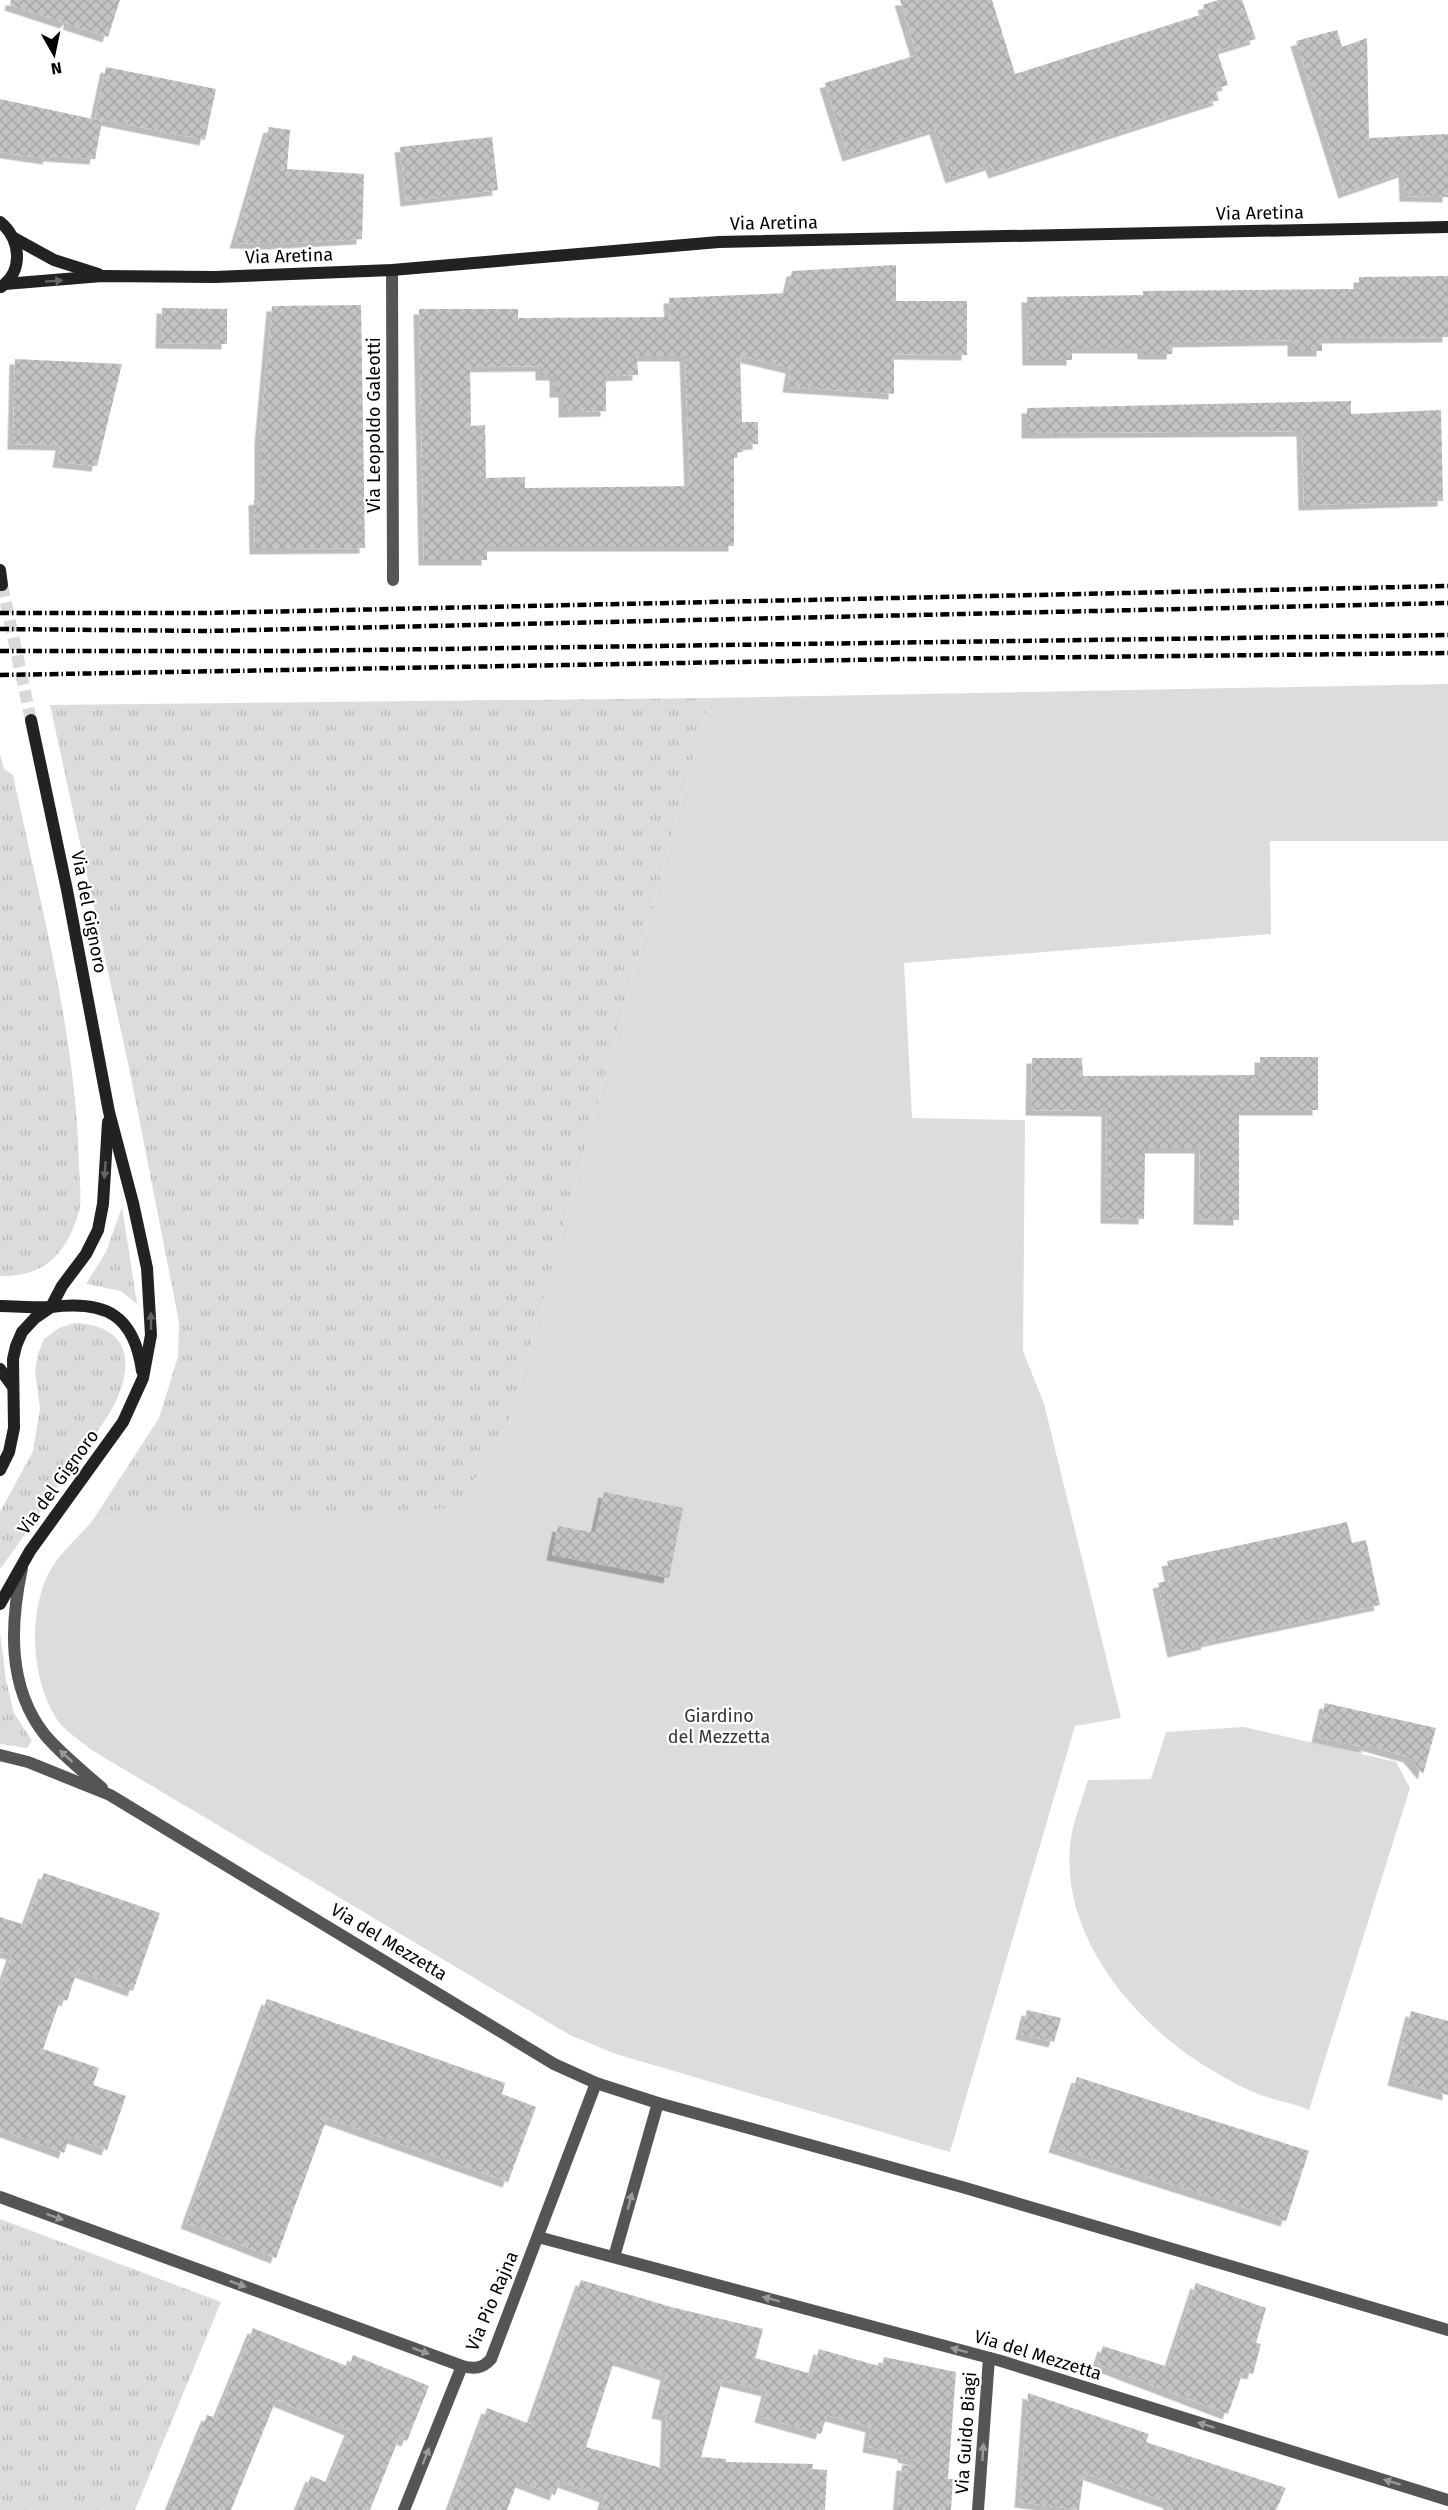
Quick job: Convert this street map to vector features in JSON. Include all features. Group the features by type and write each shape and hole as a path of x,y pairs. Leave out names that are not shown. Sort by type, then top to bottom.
{"street":[{"name":"Via Aretina","path":"0,222 14,238 54,260 102,276"},
{"name":"Via Aretina","path":"3,286 102,276 215,277 392,270 719,242 1448,227"},
{"name":"Via Aretina","path":"3,286 12,276 18,257 14,238"},
{"name":"Via Leopoldo Galeotti","path":"392,270 393,580"},
{"path":"0,570 2,585"},
{"name":"Via del Gignoro","path":"0,1604 30,1551 123,1422 143,1378 151,1335 147,1268 109,1112 67,890 31,720"},
{"name":"Via del Gignoro","path":"0,1470 9,1452 14,1428 13,1359 19,1339 35,1318 51,1306 62,1286 86,1254 98,1230 103,1204 109,1112"},
{"path":"0,1306 74,1304 103,1311 120,1319 136,1343 143,1378"},
{"path":"0,1369 13,1388"},
{"name":"Via del Mezzetta","path":"23,1566 14,1604 13,1632 15,1661 26,1701 33,1718 45,1734 110,1795"},
{"name":"Via del Mezzetta","path":"0,1755 28,1762 110,1795 554,2064 596,2083 658,2103 962,2187 1448,2330"},
{"name":"Via Pio Rajna","path":"405,2510 462,2366 478,2368 491,2359 596,2083"},
{"path":"614,2257 658,2103"},
{"path":"0,2198 462,2366"},
{"name":"Via del Mezzetta","path":"538,2237 989,2358 1448,2500"},
{"name":"Via Guido Biagi","path":"978,2510 989,2358"}],"green space":[{"name":"Giardino del Mezzetta","path":"1448,684 1448,841 1270,841 1271,934 904,963 912,1118 1025,1120 1023,1351 1044,1404 1121,1718 1075,1726 950,2152 616,2054 570,2035 90,1749 56,1718 48,1703 38,1669 35,1632 40,1597 45,1581 60,1556 93,1520 457,1508 509,1423 710,698"},
{"path":"710,698 509,1423 457,1509 93,1520 159,1418 178,1357 179,1322 131,1077 50,705"},
{"path":"0,753 4,769 13,775 64,1018 76,1116 81,1197 73,1229 67,1242 51,1261 29,1273 0,1276"},
{"path":"122,1207 137,1304 121,1291 86,1284 106,1252"},
{"path":"74,1323 94,1326 109,1332 119,1341 124,1353 123,1382 104,1422 0,1569 0,1512 33,1451 40,1409 35,1370 38,1354 44,1339 59,1328"},
{"path":"0,1633 6,1680 14,1713 32,1741 27,1748 0,1744"},
{"path":"1244,1727 1396,1762 1410,1788 1309,2110 1261,2095 1234,2083 1179,2048 1152,2025 1126,1998 1104,1969 1087,1937 1075,1903 1070,1868 1072,1832 1088,1780 1151,1779 1166,1732"},
{"path":"0,2219 221,2302 135,2510 0,2510"}],"building":[{"path":"11,0 120,0 108,37 10,5"},
{"path":"900,0 992,0 1015,74 1206,13 1203,5 1218,0 1242,0 1256,39 1217,51 1228,85 1215,89 1219,100 994,173 991,165 951,178 935,129 848,156 825,83 917,55"},
{"path":"1337,30 1342,47 1367,38 1369,138 1448,134 1448,197 1405,196 1404,172 1344,193 1296,41"},
{"path":"106,67 216,89 205,140 95,118"},
{"path":"0,99 102,121 95,159 49,156 48,159 0,152"},
{"path":"269,127 290,130 287,169 364,174 362,239 273,244 235,243"},
{"path":"492,137 498,190 406,201 400,147"},
{"path":"896,265 896,301 967,301 967,355 894,354 894,394 788,387 791,368 740,356 742,422 758,422 758,444 743,445 743,452 734,453 734,546 487,546 487,560 424,560 419,309 518,309 518,318 670,317 669,298 787,293 792,271","holes":["637,356 685,356 690,486 525,488 525,477 486,478 485,425 471,426 470,367 541,366 541,375 555,375 555,392 564,392 564,412 606,411 606,376 638,375"]},
{"path":"1448,276 1448,337 1322,338 1322,351 1293,351 1293,340 1173,342 1172,354 1143,354 1143,348 1072,348 1072,360 1028,360 1027,297 1143,295 1143,291 1359,289 1359,277"},
{"path":"361,305 365,548 255,549 254,500 260,499 260,439 272,306"},
{"path":"162,308 227,309 227,344 161,343"},
{"path":"15,359 122,364 97,466 58,462 61,445 13,444"},
{"path":"1351,401 1351,414 1441,410 1443,501 1304,505 1302,431 1027,433 1027,408"},
{"path":"1260,1057 1318,1057 1318,1110 1239,1110 1239,1220 1199,1219 1200,1148 1145,1148 1144,1219 1106,1218 1107,1111 1031,1110 1032,1058 1082,1058 1083,1076 1260,1075"},
{"path":"604,1492 683,1508 669,1578 552,1555 558,1526 595,1533"},
{"path":"1347,1522 1352,1543 1366,1540 1380,1605 1206,1642 1207,1644 1173,1652 1158,1583 1171,1580 1167,1561"},
{"path":"1325,1703 1436,1728 1423,1774 1409,1757 1366,1745 1367,1748 1317,1737"},
{"path":"44,1873 160,1913 133,1991 77,1971 67,2001 61,1998 43,2049 99,2068 93,2085 126,2096 107,2150 70,2137 64,2153 0,2130 0,1989 12,1954 0,1952 0,1917 25,1925"},
{"path":"267,1999 505,2083 502,2094 536,2107 508,2182 327,2118 276,2258 186,2223"},
{"path":"1027,2010 1061,2018 1054,2042 1021,2034"},
{"path":"1411,2011 1448,2021 1448,2095 1393,2080"},
{"path":"1077,2077 1309,2151 1286,2221 1054,2147"},
{"path":"581,2280 671,2307 763,2329 755,2358 812,2374 819,2349 882,2367 884,2357 956,2372 948,2479 953,2479 951,2510 898,2510 902,2465 914,2466 914,2460 903,2457 903,2454 868,2447 871,2427 827,2415 821,2434 760,2417 767,2391 722,2380 701,2457 726,2459 726,2462 813,2464 812,2469 827,2470 825,2510 601,2510 605,2497 560,2481 555,2495 518,2481 507,2510 449,2510 487,2408 530,2424","holes":["615,2359 666,2375 657,2413 667,2415 665,2469 586,2447"]},
{"path":"1196,2283 1266,2308 1256,2343 1261,2344 1253,2374 1243,2372 1228,2414 1097,2364 1103,2346 1168,2367"},
{"path":"253,2328 349,2367 353,2355 429,2386 407,2441 399,2438 370,2510 297,2510 311,2476 328,2483 350,2430 276,2400 231,2510 168,2510 207,2415 216,2418"},
{"path":"1028,2393 1149,2434 1146,2442 1286,2488 1276,2510 1167,2510 1169,2503 1084,2473 1079,2510 1020,2502"}],"tunnel":[{"path":"2,585 31,720"}],"railway":[{"path":"0,613 206,613 1448,586"},
{"path":"0,629 208,631 1448,603"},
{"path":"0,651 292,651 1448,635"},
{"path":"0,675 906,659 1448,653"}]}
